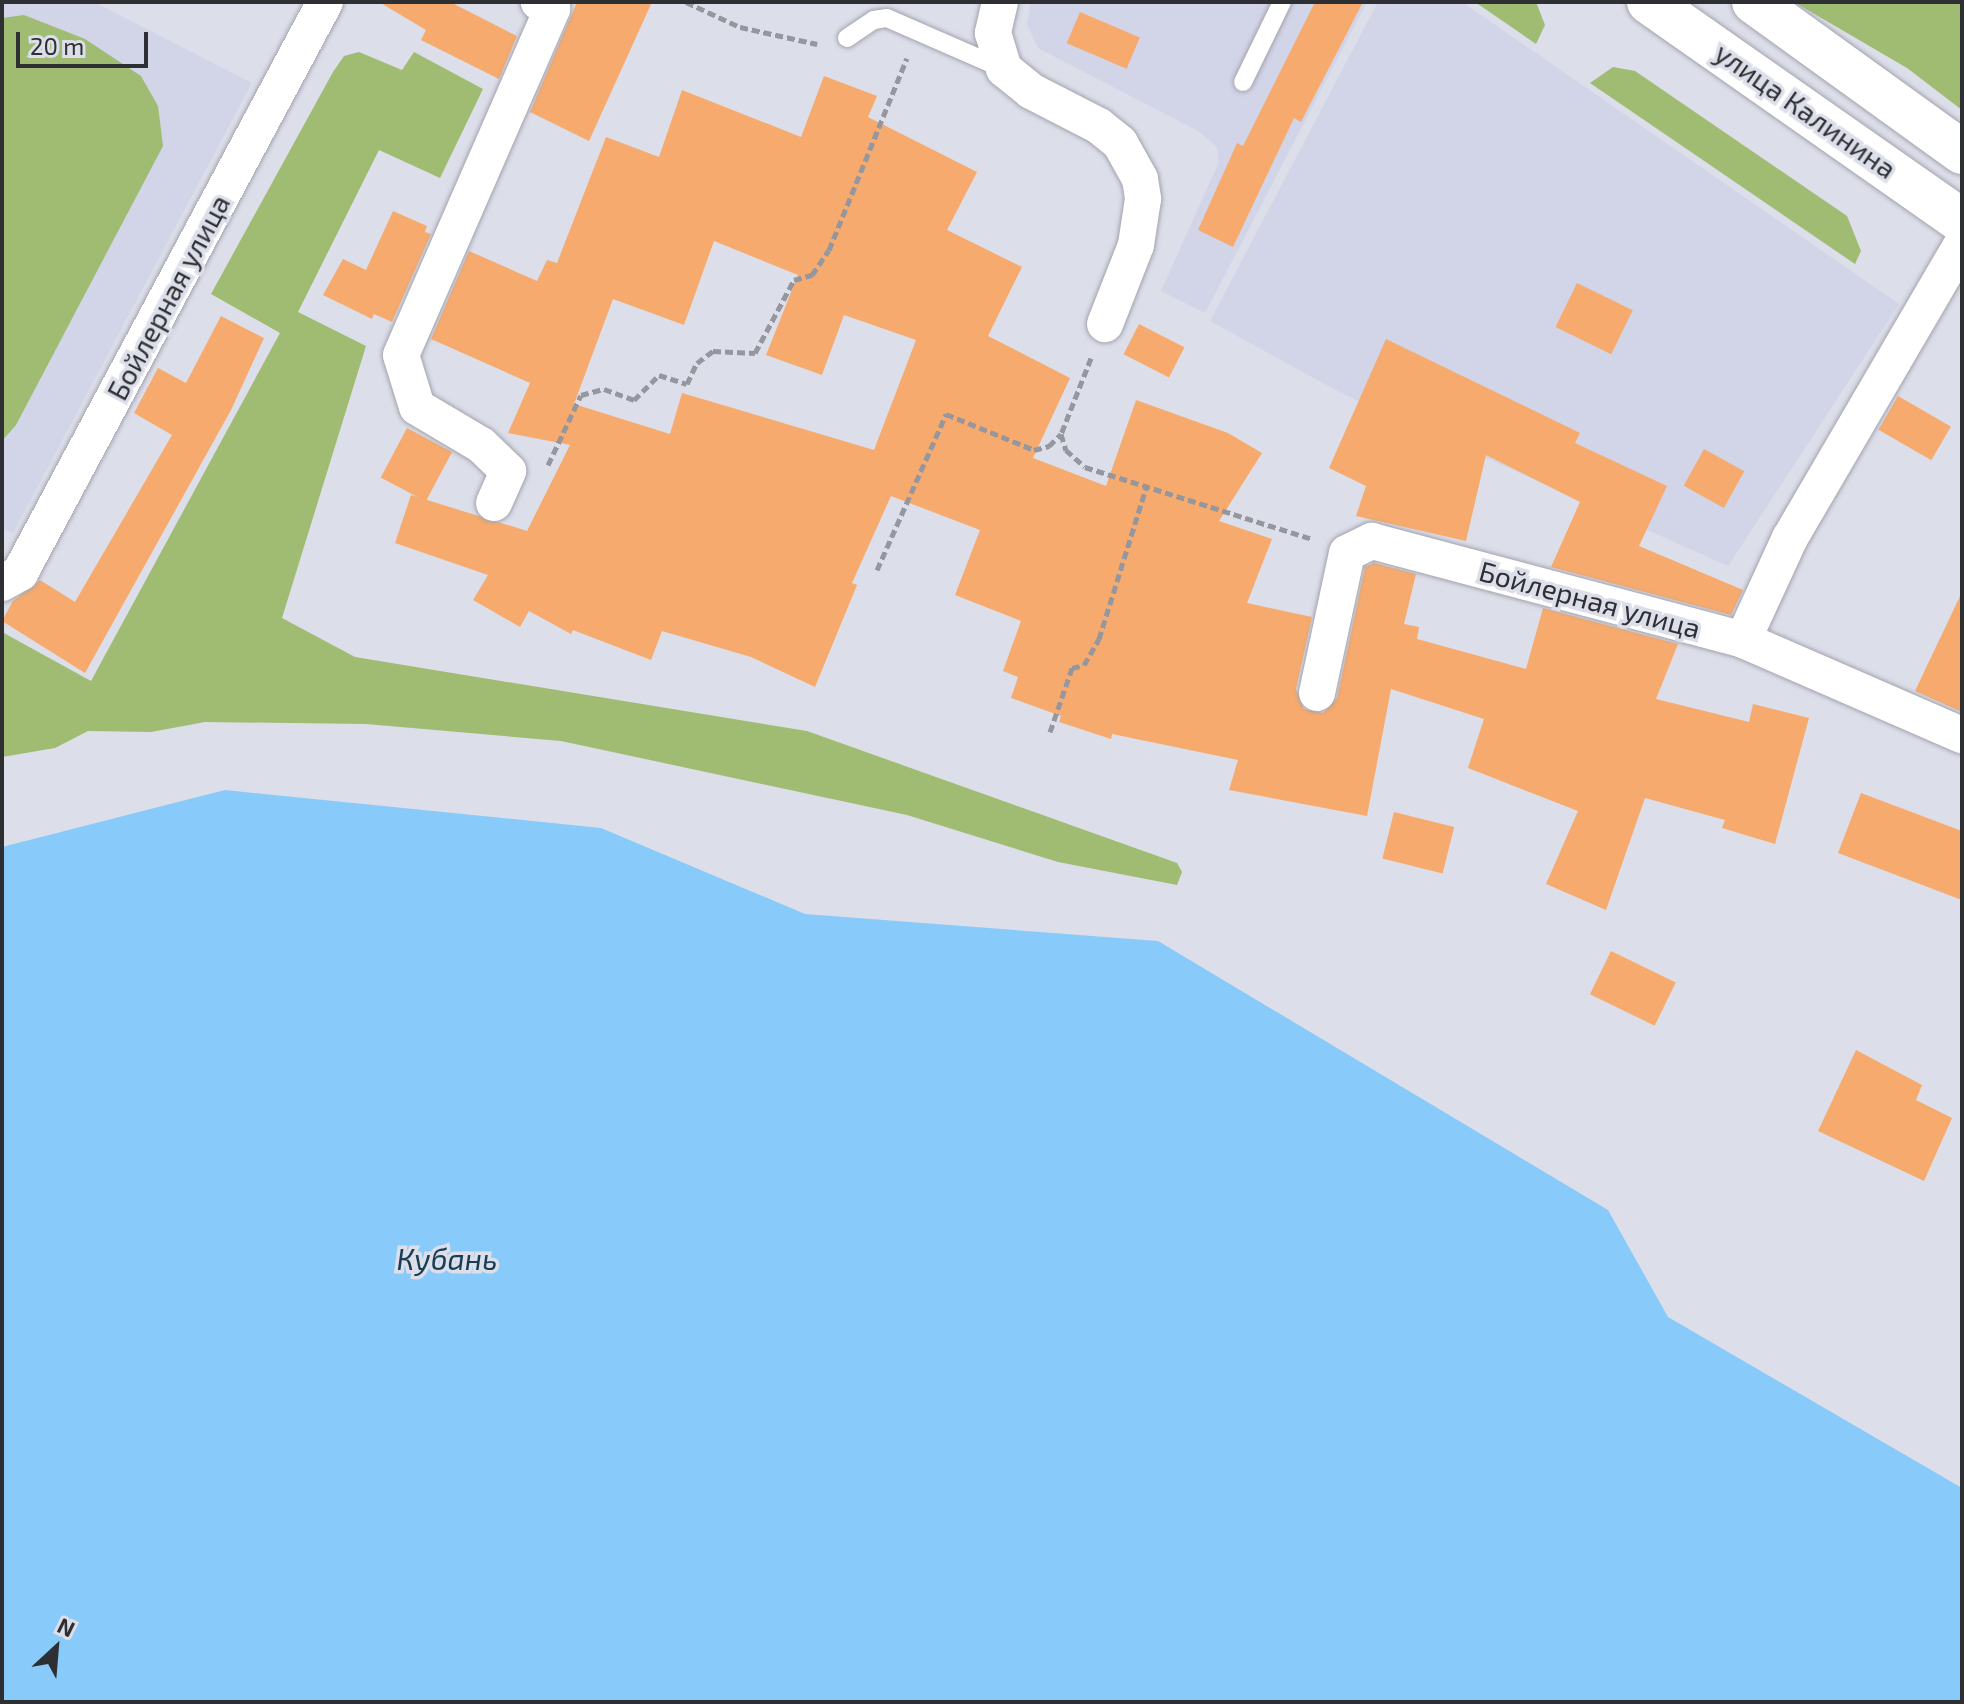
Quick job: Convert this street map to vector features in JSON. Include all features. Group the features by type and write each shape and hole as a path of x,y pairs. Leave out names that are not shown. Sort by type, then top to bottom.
{"highway":[{"name":"улица Калинина","path":"1649,2 1962,221"},
{"name":"улица Калинина","path":"1754,2 1962,152"}],"street":[{"name":"Бойлерная улица","path":"2,583 20,573 325,2"},
{"path":"501,487 481,445 417,407 401,355 552,9 539,2"},
{"path":"1000,2 993,33 1004,69 1031,91 1099,126 1133,159 1143,199 1139,227 1105,324"},
{"path":"1743,640 1790,538 1962,244"},
{"name":"Бойлерная улица","path":"1347,553 1372,541 1743,640 1962,735"},
{"path":"1317,693 1347,553"}],"lane":[{"path":"1243,82 1282,2"},
{"path":"847,38 874,20 887,18 1004,69"}],"path":[{"path":"686,2 780,39 806,45 847,38"},
{"path":"501,487 544,472 581,395 604,389 634,400 659,375 687,384 697,363 713,351 755,353 794,280 812,275 829,250 918,31"},
{"path":"877,570 946,414 1034,450 1061,434 1105,324"},
{"path":"1061,434 1066,450 1085,467 1347,553"},
{"path":"1050,732 1072,668 1092,656 1106,622 1146,488"}],"shaded area":[{"path":"2,2 94,2 252,83 13,533 2,528"},
{"path":"1031,2 1367,2 1205,313 1161,291 1219,162 1217,147 1198,131 1038,48 1027,24"},
{"path":"1378,2 1462,2 1899,304 1728,566 1345,395 1210,321"}],"green space":[{"path":"1475,2 1536,2 1545,25 1536,44"},
{"path":"1794,2 1962,2 1962,110 1907,68"},
{"path":"24,15 85,39 141,76 158,106 163,146 16,425 2,441 2,18"},
{"path":"359,52 402,70 414,52 483,89 440,178 379,150 298,312 366,346 282,618 355,657 807,731 1177,863 1182,872 1177,885 1058,862 907,815 561,741 366,724 205,722 151,732 88,731 55,748 2,757 2,632 91,681 280,333 211,294 333,72 344,56"},
{"path":"1613,67 1635,71 1847,216 1861,251 1855,264 1590,83"}],"water":[{"name":"Кубань","path":"225,790 601,828 805,914 1158,941 1608,1210 1668,1317 1962,1488 1962,1702 2,1702 2,847"}],"building":[{"path":"379,2 450,2 517,36 499,79 421,40 426,30"},
{"path":"577,2 652,2 589,141 530,112"},
{"path":"1315,2 1363,2 1301,122 1294,118 1233,247 1198,230 1237,143 1243,146"},
{"path":"1080,12 1140,37 1127,69 1067,43"},
{"path":"824,76 877,96 868,117 977,172 947,230 1022,267 988,336 1070,378 1033,458 1106,486 1136,400 1228,433 1262,453 1219,521 1272,539 1247,603 1312,617 1296,689 1304,709 1323,713 1337,698 1365,567 1374,563 1416,574 1404,624 1419,627 1417,639 1526,669 1543,608 1678,644 1656,699 1749,722 1753,704 1809,718 1775,844 1722,828 1725,820 1645,798 1606,910 1546,884 1578,811 1468,768 1484,719 1391,689 1367,816 1229,790 1238,760 1112,734 1111,739 1059,722 1061,716 1011,698 1018,677 1003,671 1021,621 955,595 980,530 891,496 852,583 857,585 815,687 751,657 662,631 651,660 573,630 571,634 529,611 520,627 473,600 488,575 395,543 411,495 527,531 570,445 508,433 530,383 431,339 469,251 537,281 547,260 557,263 606,137 659,157 682,90 801,137","holes":["714,241 798,275 766,355 822,375 844,315 916,340 874,450 682,393 670,434 574,404 613,299 684,325"]},
{"path":"393,211 427,226 425,232 431,234 392,322 374,314 372,319 323,295 343,259 366,270"},
{"path":"1577,283 1633,310 1611,354 1556,327"},
{"path":"221,316 264,338 231,410 85,673 2,621 13,601 40,580 75,602 172,435 134,413 158,368 186,383"},
{"path":"1139,324 1184,347 1169,377 1124,354"},
{"path":"1386,339 1580,433 1575,443 1667,486 1639,546 1743,590 1731,615 1551,567 1580,502 1486,455 1466,541 1356,516 1366,486 1329,468"},
{"path":"1898,396 1951,426 1931,460 1878,430"},
{"path":"407,428 452,452 426,501 381,477"},
{"path":"1704,449 1744,471 1724,508 1684,486"},
{"path":"1962,592 1962,712 1915,691"},
{"path":"1861,793 1962,831 1962,900 1838,853"},
{"path":"1394,812 1454,827 1443,874 1382,859"},
{"path":"1611,951 1676,983 1655,1026 1590,994"},
{"path":"1856,1050 1922,1085 1916,1100 1952,1118 1924,1181 1818,1131"}]}
